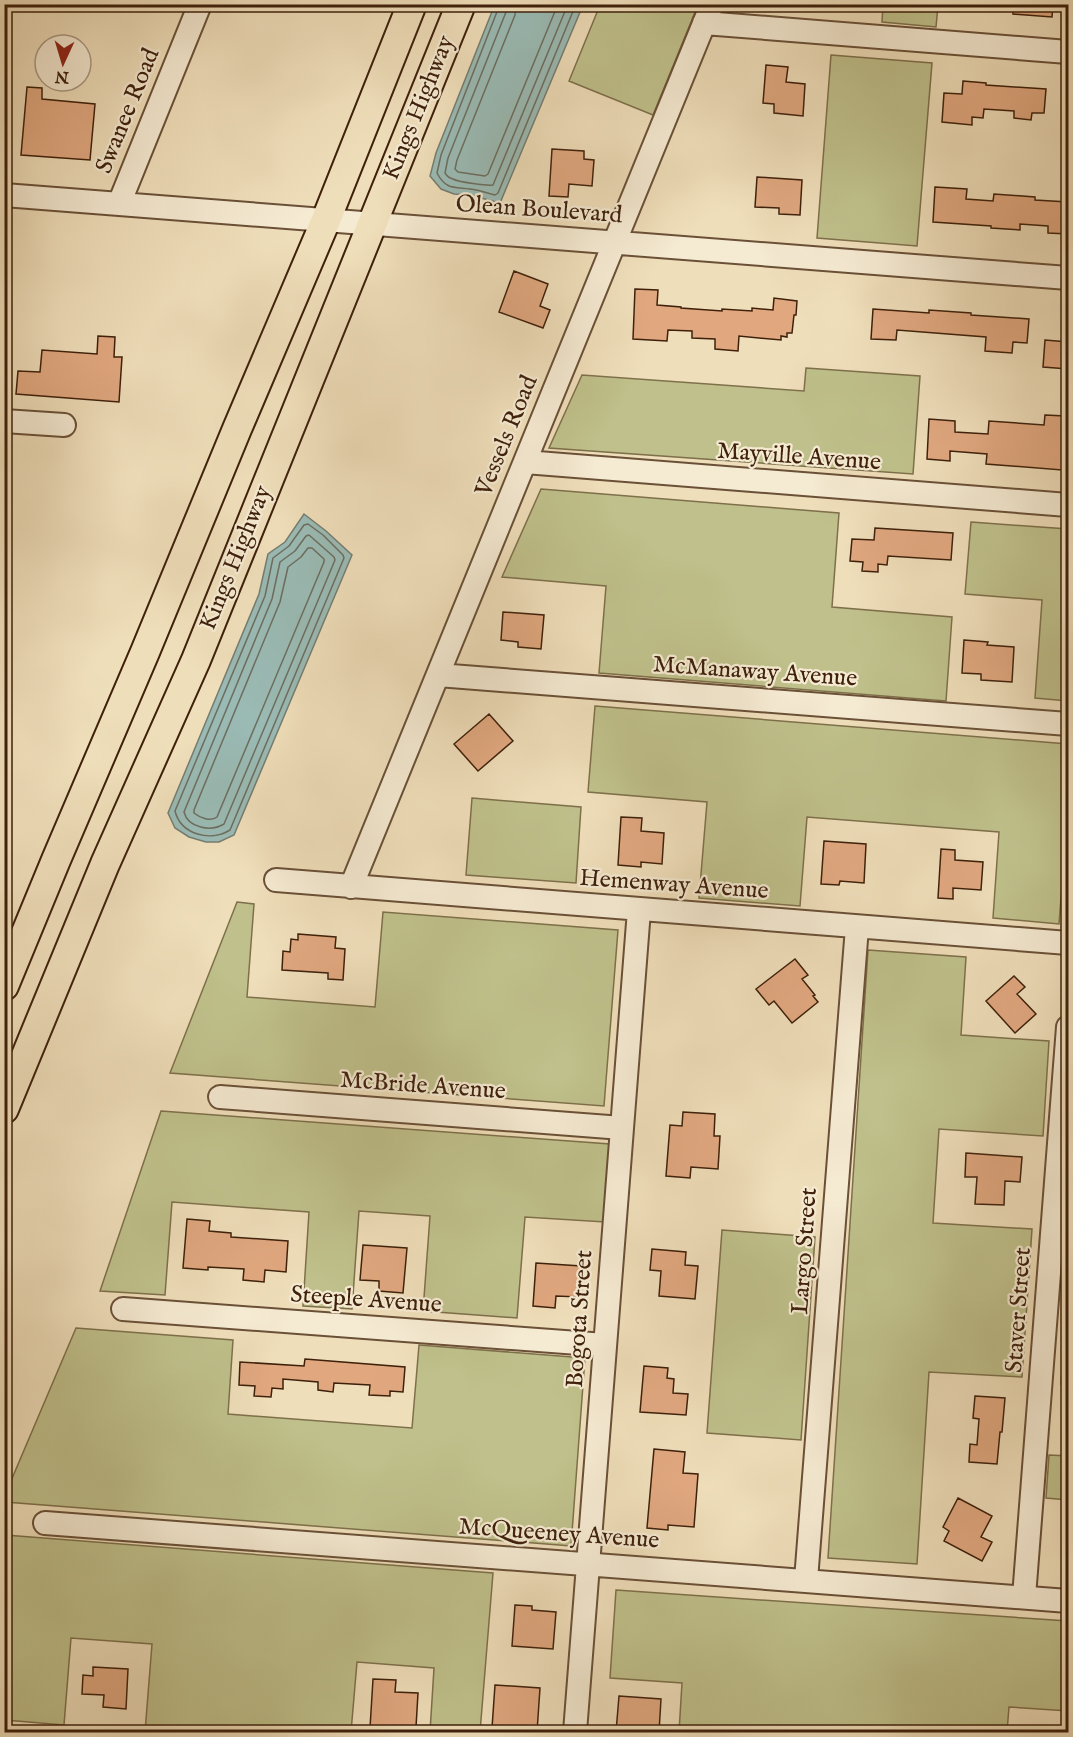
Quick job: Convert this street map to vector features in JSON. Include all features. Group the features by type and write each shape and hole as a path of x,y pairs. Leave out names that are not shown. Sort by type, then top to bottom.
{"main road":[{"name":"Kings Highway","path":"4,986 326,220 412,4"},
{"name":"Kings Highway","path":"4,1109 105,864 196,660 460,4"}],"street":[{"name":"Swanee Road","path":"119,204 200,4"},
{"path":"708,14 1068,52"},
{"name":"Vessels Road","path":"351,887 708,14"},
{"name":"Olean Boulevard","path":"4,195 1068,278"},
{"path":"4,421 64,425"},
{"name":"Mayville Avenue","path":"525,462 1068,505"},
{"name":"McManaway Avenue","path":"438,675 1068,724"},
{"name":"Hemenway Avenue","path":"276,880 1068,943"},
{"name":"Bogota Street","path":"575,1732 639,910"},
{"name":"Largo Street","path":"806,1580 857,927"},
{"name":"Staver Street","path":"1024,1597 1068,1027"},
{"name":"McBride Avenue","path":"220,1097 622,1128"},
{"name":"Steeple Avenue","path":"123,1309 605,1346"},
{"name":"McQueeney Avenue","path":"45,1523 1068,1601"}],"green space":[{"path":"600,5 698,5 653,115 569,81"},
{"path":"883,5 938,5 936,27 882,22"},
{"path":"831,55 932,63 917,246 817,238"},
{"path":"806,368 920,376 913,474 549,448 582,375 804,391"},
{"path":"541,489 839,513 832,607 952,617 946,701 599,673 606,586 502,577"},
{"path":"971,522 1068,529 1068,701 1035,698 1042,600 965,594"},
{"path":"595,706 1068,744 1068,805 1059,924 993,918 999,832 807,817 800,906 699,898 707,802 588,792"},
{"path":"472,798 581,807 576,883 466,875"},
{"path":"237,902 254,904 247,997 375,1007 383,912 618,930 604,1106 170,1073"},
{"path":"868,950 966,957 961,1035 1049,1041 1043,1136 939,1129 933,1223 1032,1229 1022,1377 929,1372 917,1564 828,1558"},
{"path":"161,1111 610,1144 605,1222 525,1217 517,1318 423,1311 430,1216 359,1211 352,1309 303,1306 309,1212 172,1202 165,1295 100,1291"},
{"path":"722,1230 815,1237 801,1440 707,1433"},
{"path":"1068,1290 1068,1385 1061,1384"},
{"path":"76,1328 233,1340 228,1414 412,1428 419,1345 585,1358 571,1546 5,1502 5,1495"},
{"path":"1049,1455 1068,1456 1068,1500 1046,1498"},
{"path":"5,1535 493,1573 480,1732 430,1732 434,1668 357,1662 351,1732 145,1732 152,1644 71,1638 64,1725 5,1720"},
{"path":"616,1590 1068,1621 1068,1711 1009,1707 1007,1732 679,1732 682,1683 610,1678"}],"water":[{"path":"495,4 583,5 500,203 470,195 454,194 441,189 430,176 436,153"},
{"path":"304,514 352,555 234,835 219,842 206,842 189,837 175,828 168,813 259,594 268,554 285,542"}],"building":[{"path":"1013,4 1053,4 1052,17 1013,14"},
{"path":"766,65 788,67 786,82 805,84 803,116 774,113 774,104 763,103"},
{"path":"963,81 1046,89 1044,113 1032,113 1031,120 1014,118 1014,111 984,109 983,118 972,117 972,125 942,122 944,93 962,94"},
{"path":"27,87 33,87 33,93 42,93 42,99 95,104 90,160 21,155"},
{"path":"552,149 584,151 584,159 594,160 592,186 569,184 568,197 549,196"},
{"path":"757,177 802,180 800,215 779,214 779,208 755,207"},
{"path":"935,187 967,189 966,199 993,201 994,194 1068,202 1068,234 1048,233 1048,226 1020,224 1020,230 933,222"},
{"path":"514,271 548,284 540,306 550,310 543,328 499,312"},
{"path":"635,289 658,290 657,305 681,308 722,311 722,309 752,311 752,308 773,310 774,298 797,301 796,315 794,315 792,333 787,333 787,337 781,336 781,340 739,336 738,351 715,349 715,339 692,338 692,331 668,330 667,341 633,339"},
{"path":"873,309 929,313 929,310 1029,319 1027,343 1013,342 1012,353 985,351 986,337 897,330 896,340 871,339"},
{"path":"98,336 115,337 114,357 122,357 119,402 16,394 18,371 40,372 42,350 97,354"},
{"path":"1045,340 1068,342 1068,369 1043,367"},
{"path":"1045,415 1065,416 1064,434 1068,434 1068,463 1063,463 1062,470 986,464 987,454 950,451 950,461 927,459 929,419 955,421 955,432 988,434 989,421 1044,425"},
{"path":"875,528 953,533 951,560 888,556 887,565 878,564 878,572 862,571 863,562 850,561 852,539 874,540"},
{"path":"503,612 544,615 541,649 518,647 518,642 501,640"},
{"path":"964,640 1014,647 1012,682 981,680 981,674 962,673"},
{"path":"489,714 513,741 478,771 454,744"},
{"path":"621,817 642,818 641,831 664,833 662,864 641,862 641,867 618,865"},
{"path":"824,841 866,844 864,883 840,881 839,885 821,884"},
{"path":"941,849 955,850 955,860 983,862 981,890 953,888 953,899 938,898"},
{"path":"298,934 336,937 335,948 345,949 343,980 328,979 328,973 282,970 283,951 290,952 291,939 298,940"},
{"path":"795,959 808,975 802,979 818,1002 792,1023 774,1001 769,1005 756,989"},
{"path":"1014,976 1025,987 1017,994 1036,1014 1015,1033 986,1001"},
{"path":"683,1112 715,1114 714,1136 720,1136 718,1169 691,1167 690,1178 666,1176 670,1125 682,1126"},
{"path":"966,1153 1022,1157 1020,1182 1005,1181 1004,1205 975,1204 977,1177 965,1177"},
{"path":"187,1219 210,1221 209,1231 231,1233 231,1237 288,1241 286,1272 265,1270 264,1282 243,1280 244,1269 183,1268"},
{"path":"363,1245 407,1248 403,1293 379,1291 379,1281 360,1280"},
{"path":"652,1249 686,1252 685,1265 698,1266 695,1299 659,1296 661,1271 650,1270"},
{"path":"536,1263 581,1266 579,1297 556,1296 555,1308 533,1306"},
{"path":"305,1359 405,1367 403,1392 390,1391 390,1396 369,1395 370,1385 334,1383 333,1392 318,1390 318,1382 283,1379 283,1389 272,1388 271,1397 254,1396 255,1386 239,1385 240,1362 304,1366"},
{"path":"644,1366 668,1368 667,1378 674,1379 673,1393 688,1394 686,1415 640,1412"},
{"path":"975,1396 1005,1398 997,1464 969,1462 970,1444 977,1445 979,1419 973,1418"},
{"path":"654,1449 685,1452 683,1473 698,1474 694,1527 668,1525 668,1530 647,1528"},
{"path":"958,1498 992,1516 981,1537 992,1542 982,1561 944,1541 949,1531 943,1527"},
{"path":"515,1605 532,1606 532,1610 556,1612 553,1649 512,1646"},
{"path":"93,1667 128,1669 126,1709 103,1707 104,1695 82,1694 83,1675 93,1676"},
{"path":"373,1679 396,1680 395,1692 418,1693 416,1727 370,1728"},
{"path":"495,1685 540,1688 537,1732 515,1732 515,1730 492,1728"},
{"path":"619,1696 661,1699 659,1732 616,1732"}]}
